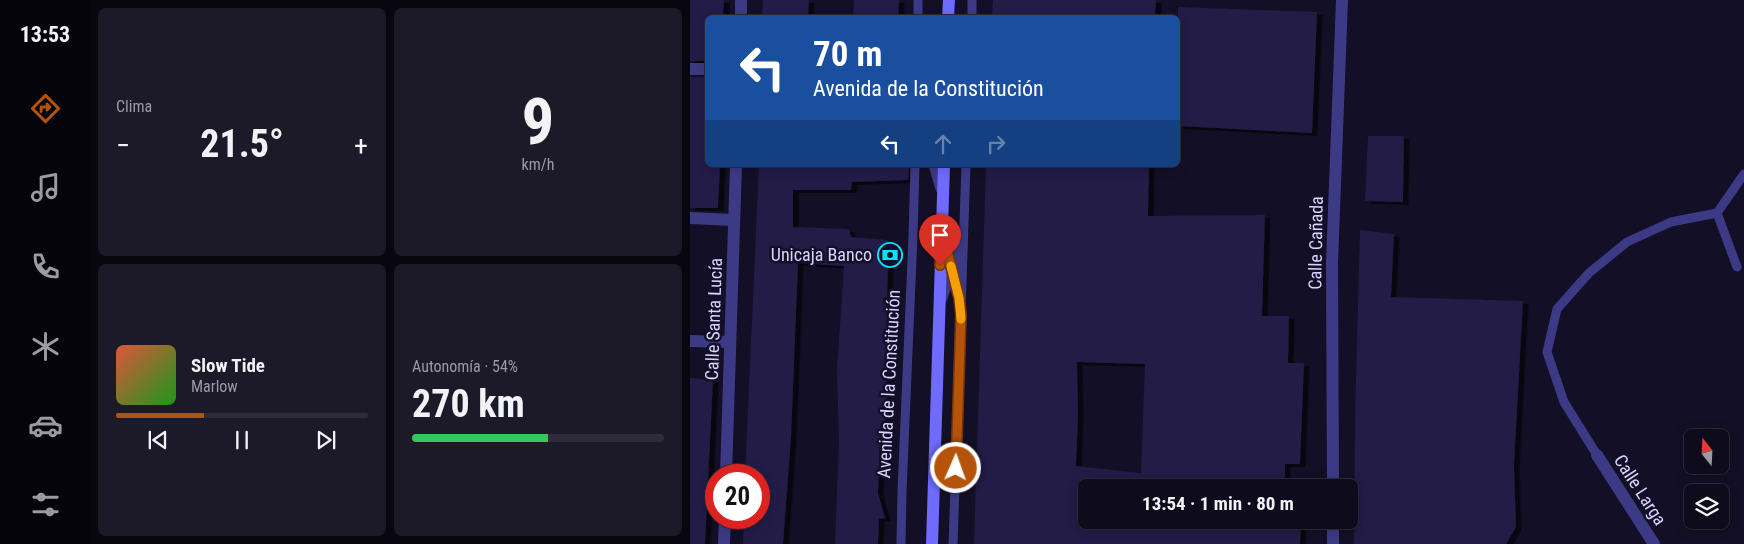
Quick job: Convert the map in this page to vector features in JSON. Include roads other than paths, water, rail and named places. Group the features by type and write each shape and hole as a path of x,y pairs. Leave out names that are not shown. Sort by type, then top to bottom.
{"main road":[{"path":"948,15 949,0"},
{"path":"932,544 944,167"}],"street":[{"path":"741,0 741,15"},
{"name":"Calle Cañada","path":"1333,479 1332,264 1342,0"},
{"path":"690,68 705,69"},
{"name":"Calle Santa Lucía","path":"726,464 736,167"},
{"path":"690,218 734,220"},
{"path":"690,341 730,342"},
{"name":"Calle Larga","path":"1597,455 1654,544"},
{"path":"724,544 725,529"},
{"path":"1333,529 1334,544"}],"lane":[{"path":"918,0 918,15"},
{"path":"972,0 972,15"},
{"name":"Avenida de la Constitución","path":"901,544 914,167"},
{"path":"934,167 943,196"},
{"path":"953,544 966,167"},
{"path":"1597,455 1564,402 1547,352 1557,309 1589,273 1627,242 1671,222 1717,213 1744,174"},
{"path":"1717,213 1737,267"},
{"path":"939,315 943,296 953,272 964,228"},
{"path":"942,232 953,272 961,314"}],"place":[{"name":"Unicaja Banco","path":"890,255"}]}
